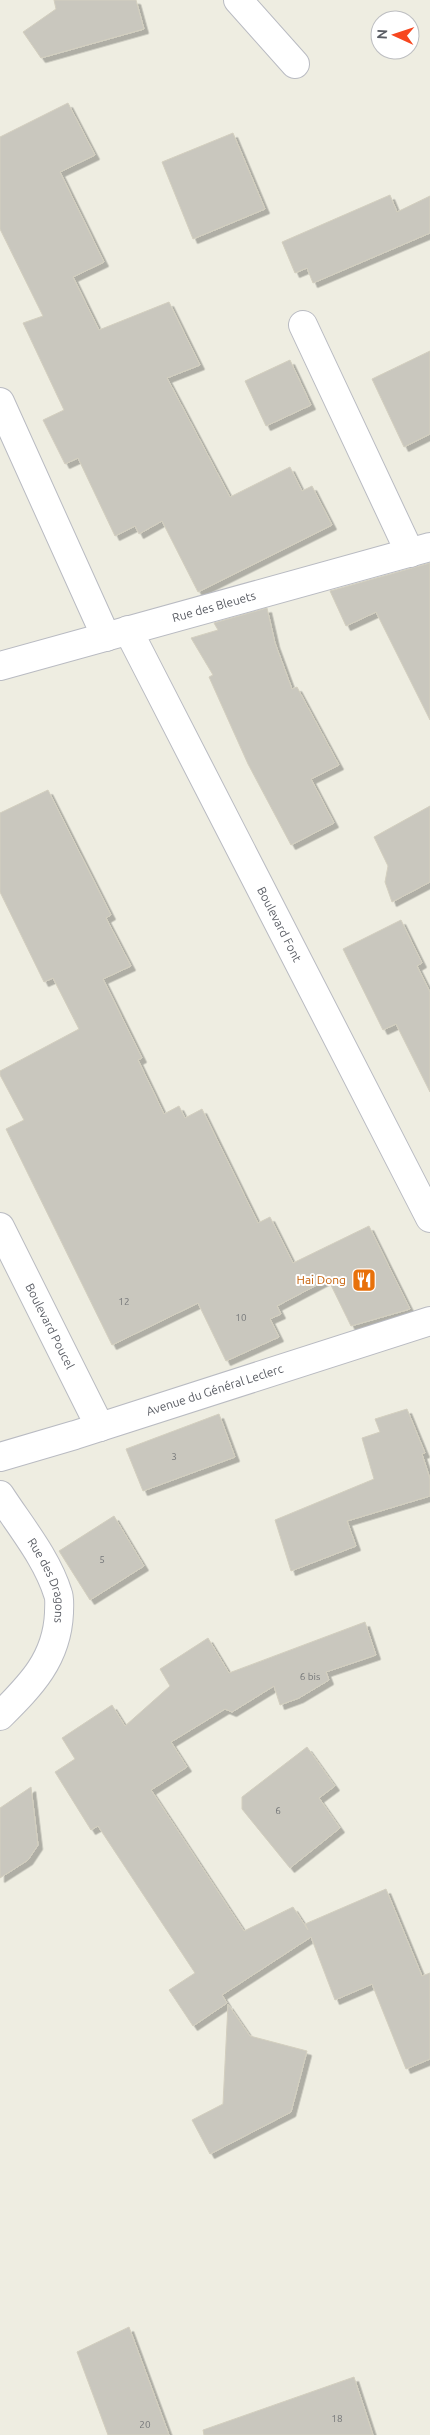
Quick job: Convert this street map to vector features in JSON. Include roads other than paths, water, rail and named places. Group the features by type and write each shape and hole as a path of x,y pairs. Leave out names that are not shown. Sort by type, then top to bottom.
{"street":[{"path":"238,0 295,64"},
{"path":"303,325 420,550"},
{"name":"Boulevard Font","path":"0,402 117,634 430,1218"},
{"name":"Rue des Bleuets","path":"0,666 420,550"},
{"name":"Boulevard Poucel","path":"0,1227 100,1427"},
{"name":"Avenue du Général Leclerc","path":"0,1456 100,1427 430,1321"},
{"name":"Rue des Dragons","path":"0,1495 45,1564 59,1595 58,1631 46,1663 25,1690 0,1716"}],"place":[{"name":"Hai Dong","path":"364,1280"}]}
